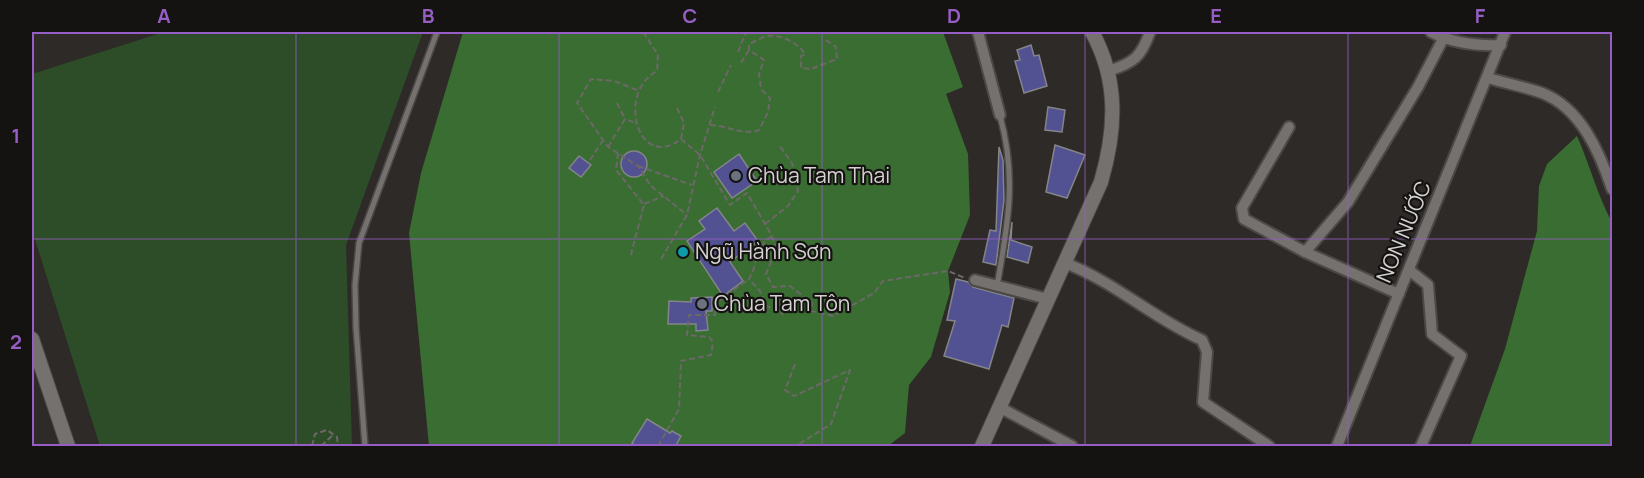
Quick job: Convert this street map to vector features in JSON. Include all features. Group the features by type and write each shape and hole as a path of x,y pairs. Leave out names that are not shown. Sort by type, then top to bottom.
{"street":[{"path":"978,32 1000,115"},
{"path":"982,447 1101,182 1109,156 1115,115 1108,71 1092,32"},
{"path":"1108,71 1130,64 1144,48 1150,32"},
{"path":"1431,32 1443,39 1501,45"},
{"name":"NON NƯỚC","path":"1337,447 1505,32"},
{"path":"1305,252 1348,202 1419,87 1443,39"},
{"path":"1488,78 1544,94 1568,112 1599,152 1612,189"},
{"path":"1289,127 1242,208 1244,219 1305,252 1399,294"},
{"path":"1065,263 1097,275 1176,329 1202,340 1207,352 1203,402 1269,447"},
{"path":"1409,270 1428,285 1432,334 1461,356 1421,447"},
{"path":"975,280 1048,299"},
{"path":"32,339 68,447"},
{"path":"999,407 1072,447"}],"lane":[{"path":"365,447 355,285 360,243 437,32"},
{"path":"997,286 1010,214 1011,187 1007,144 1000,115"}],"path":[{"path":"645,32 658,55 657,71 647,76 638,90 636,123 644,139 654,146 663,148 681,139"},
{"path":"738,52 746,32"},
{"path":"741,63 749,50 749,44 766,36 780,37 803,51 805,55 801,56 801,68 811,69 837,58 836,47 826,40"},
{"path":"710,125 719,125 748,134 759,130 768,112 770,98 761,89 759,74 764,60 749,50"},
{"path":"718,92 731,65"},
{"path":"638,90 603,79 591,79 577,103 608,147 638,166 694,185"},
{"path":"617,103 625,119 636,123"},
{"path":"661,259 687,215 700,155 715,107"},
{"path":"678,108 684,123 681,139"},
{"path":"608,147 625,119"},
{"path":"681,139 700,155 730,205 747,193"},
{"path":"590,160 603,140"},
{"path":"765,224 788,206 798,191 792,163 779,145"},
{"path":"618,153 616,170 644,205"},
{"path":"638,166 651,186 687,215"},
{"path":"745,190 772,236 776,250 766,274 773,287 790,286 812,303 811,311 833,316 874,293 883,280 948,271 975,280"},
{"path":"644,205 664,196"},
{"path":"630,258 644,205"},
{"path":"658,447 678,409 681,361 711,355 713,342 709,337 687,335 688,315 715,315 716,303 749,279 757,264 756,253 762,242 772,236"},
{"path":"749,279 766,306 780,311 783,315"},
{"path":"795,364 785,390 794,396 850,370 831,424 796,447"},
{"path":"312,447 313,437 318,431 327,430 334,434 338,447"},
{"path":"321,447 334,434"}],"green space":[{"path":"164,32 423,32 346,245 352,446 100,446 32,230 32,74"},
{"name":"Ngũ Hành Sơn","path":"463,32 943,32 963,87 946,94 968,154 970,215 948,271 950,292 931,357 909,385 905,433 888,446 429,446 409,233 421,173"},
{"path":"1577,136 1612,222 1612,446 1470,446 1505,349 1537,231 1539,186 1547,164"}],"building":[{"path":"1031,45 1034,56 1039,55 1047,86 1024,93 1015,61 1020,60 1017,50"},
{"path":"1048,107 1065,110 1062,132 1045,130"},
{"path":"1055,145 1085,155 1067,198 1046,192"},
{"path":"999,147 1003,160 1004,200 996,265 983,262 990,230 996,231"},
{"path":"634,151 643,155 647,164 643,173 634,177 625,173 621,164 625,155"},
{"name":"Chùa Tam Thai","path":"739,154 757,181 732,198 714,172"},
{"path":"579,156 591,165 581,177 569,168"},
{"path":"717,208 734,231 745,223 758,241 730,262 743,281 723,296 687,241 705,229 699,221"},
{"path":"1012,222 1011,240 1032,247 1028,263 1007,257"},
{"path":"956,279 968,282 973,287 1014,298 1008,327 1002,325 989,369 944,356 955,321 947,320"},
{"path":"712,297 712,311 706,311 708,330 696,331 696,324 668,324 669,301 691,302 691,298"},
{"path":"647,419 670,433 672,431 681,436 675,447 638,447 632,443"}],"place":[{"name":"Chùa Tam Thai","path":"736,176"},
{"name":"Ngũ Hành Sơn","path":"683,252"},
{"name":"Chùa Tam Tôn","path":"702,304"}]}
